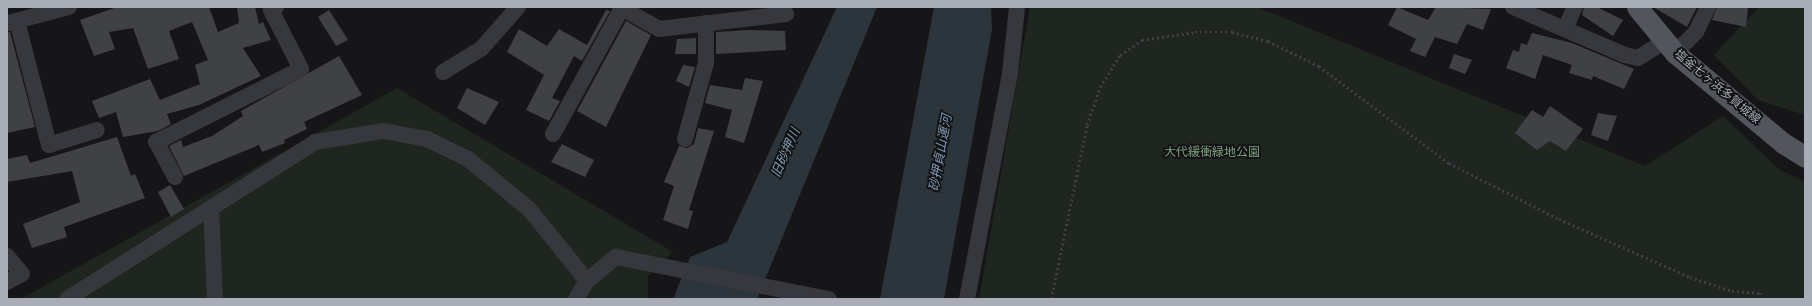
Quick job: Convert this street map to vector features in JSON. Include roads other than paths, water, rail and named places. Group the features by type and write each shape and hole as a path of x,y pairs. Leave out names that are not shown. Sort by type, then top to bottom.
{"main road":[{"name":"塩釜七ヶ浜多賀城線","path":"1637,7 1670,47 1805,157"}],"street":[{"path":"69,7 12,22 49,145 97,130"},
{"path":"175,177 156,142 301,69 271,10 276,7"},
{"path":"443,72 481,49 518,7"},
{"path":"967,299 1010,74 1017,7"},
{"path":"1513,7 1638,58 1670,47 1696,32 1708,7"},
{"path":"1565,29 1575,7"},
{"path":"553,134 621,8 659,29 786,14"},
{"path":"685,139 706,63 706,23"},
{"path":"67,299 315,142 384,131 427,139 468,159 530,210 587,281"},
{"path":"211,208 215,299"},
{"path":"7,256 22,274 7,282"},
{"path":"576,299 587,281 616,257 829,299"}],"water":[{"name":"旧砂押川","path":"837,7 877,7 757,299 673,299 690,257 727,242"},
{"name":"砂押貞山運河","path":"934,7 991,7 992,29 944,299 880,299"}],"park label":[{"name":"大代緩衝緑地公園","path":"1212,153"}]}
